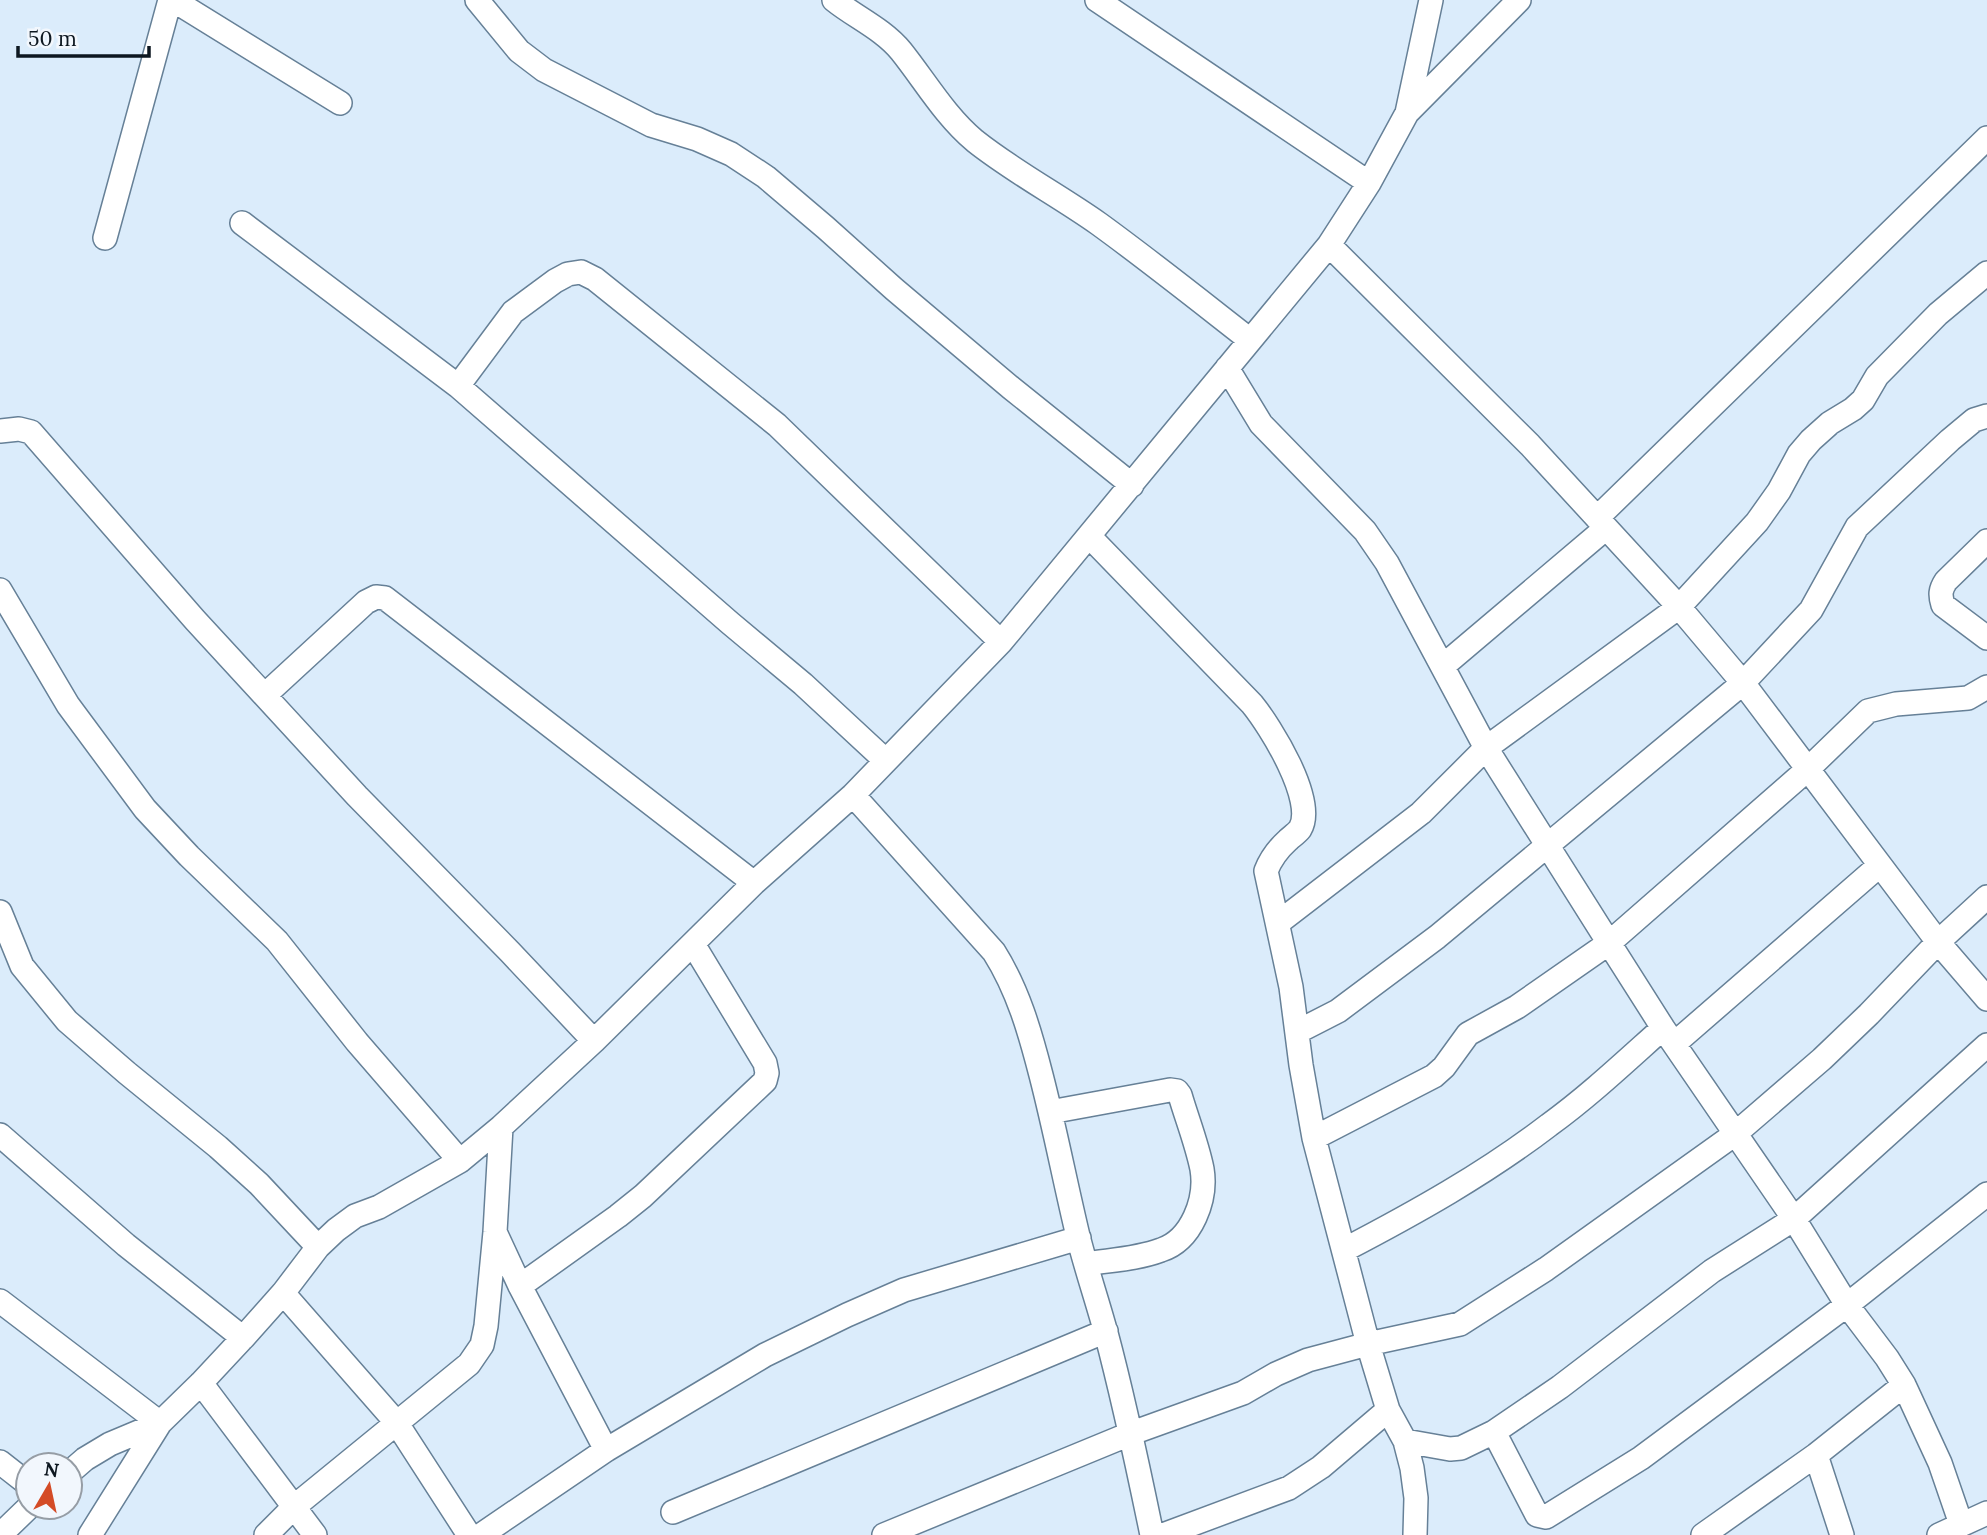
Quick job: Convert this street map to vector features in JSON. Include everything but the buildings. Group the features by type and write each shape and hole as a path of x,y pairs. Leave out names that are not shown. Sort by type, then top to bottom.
{"street":[{"path":"104,238 172,0 340,103"},
{"path":"477,0 519,51 544,70 651,125 697,139 731,154 766,177 1010,387 1132,485"},
{"path":"834,0 900,50 959,127 1006,164 1097,223 1250,340"},
{"path":"1097,0 1369,183"},
{"path":"1407,113 1431,0"},
{"path":"90,1535 160,1423 243,1338 283,1293 318,1247 355,1216 379,1207 460,1161 502,1127 594,1041 754,883 853,795 1001,642 1329,245 1369,183 1407,113 1519,0"},
{"path":"1443,666 1602,523 1987,138"},
{"path":"242,223 458,386 730,624 803,684 886,761"},
{"path":"1329,245 1530,445 1678,607 1743,683 1938,942 1987,999"},
{"path":"458,386 513,312 555,281 568,274 581,272 595,279 777,425 1001,642"},
{"path":"1278,923 1421,813 1486,748 1678,607 1757,522 1779,491 1799,454 1811,440 1863,400 1877,376 1938,314 1987,273"},
{"path":"1227,368 1261,424 1365,531 1387,563 1486,748 1547,845 1669,1036 1794,1219 1847,1305 1904,1385 1940,1463 1961,1524"},
{"path":"1297,1032 1338,1011 1437,937 1743,683 1811,610 1857,527 1950,440 1974,420 1987,416"},
{"path":"0,431 19,429 31,432 195,620 357,796 594,1041"},
{"path":"1089,536 1252,704 1268,723 1291,767 1304,810 1299,829 1276,851 1266,872 1291,987 1314,1138 1368,1344 1388,1410 1405,1441 1412,1468 1416,1498 1415,1535"},
{"path":"1987,541 1946,581 1940,597 1943,605 1987,638"},
{"path":"0,590 68,705 145,809 277,942 357,1042 460,1161"},
{"path":"265,695 366,603 376,597 385,598 754,883"},
{"path":"1314,1138 1434,1076 1468,1034 1517,1007 1609,943 1808,769 1868,711 1896,704 1968,698 1987,687"},
{"path":"853,795 993,952 1006,971 1030,1034 1079,1238 1132,1433 1152,1535"},
{"path":"1344,1250 1429,1205 1509,1154 1669,1036 1880,866"},
{"path":"884,1535 1132,1433 1243,1393 1308,1360 1460,1324 1546,1269 1735,1134 1850,1032 1938,942 1987,897"},
{"path":"0,912 22,966 66,1021 218,1147 259,1184 318,1247"},
{"path":"520,1286 643,1196 765,1081 768,1073 765,1063 693,944"},
{"path":"1405,1441 1450,1449 1461,1448 1494,1433 1560,1387 1712,1271 1794,1219 1987,1045"},
{"path":"1050,1112 1170,1090 1177,1091 1202,1170 1203,1189 1195,1215 1188,1231 1177,1242 1163,1250 1137,1257 1086,1264"},
{"path":"266,1535 295,1506 469,1364 482,1345 495,1232 502,1127"},
{"path":"0,1135 126,1245 243,1338"},
{"path":"1494,1433 1536,1515 1546,1517 1641,1458 1847,1305 1987,1194"},
{"path":"495,1232 520,1286 606,1450"},
{"path":"481,1535 606,1450 765,1355 904,1290 1079,1238"},
{"path":"283,1293 397,1422 469,1535"},
{"path":"0,1301 160,1423"},
{"path":"673,1512 1106,1331"},
{"path":"201,1383 316,1535"},
{"path":"1703,1535 1816,1455 1904,1385"},
{"path":"1163,1535 1289,1488 1321,1467 1388,1410"},
{"path":"84,1460 110,1444 160,1423"},
{"path":"1816,1455 1842,1535"},
{"path":"0,1462 14,1474"},
{"path":"1939,1535 1987,1513"},
{"path":"0,1535 14,1521"}]}
